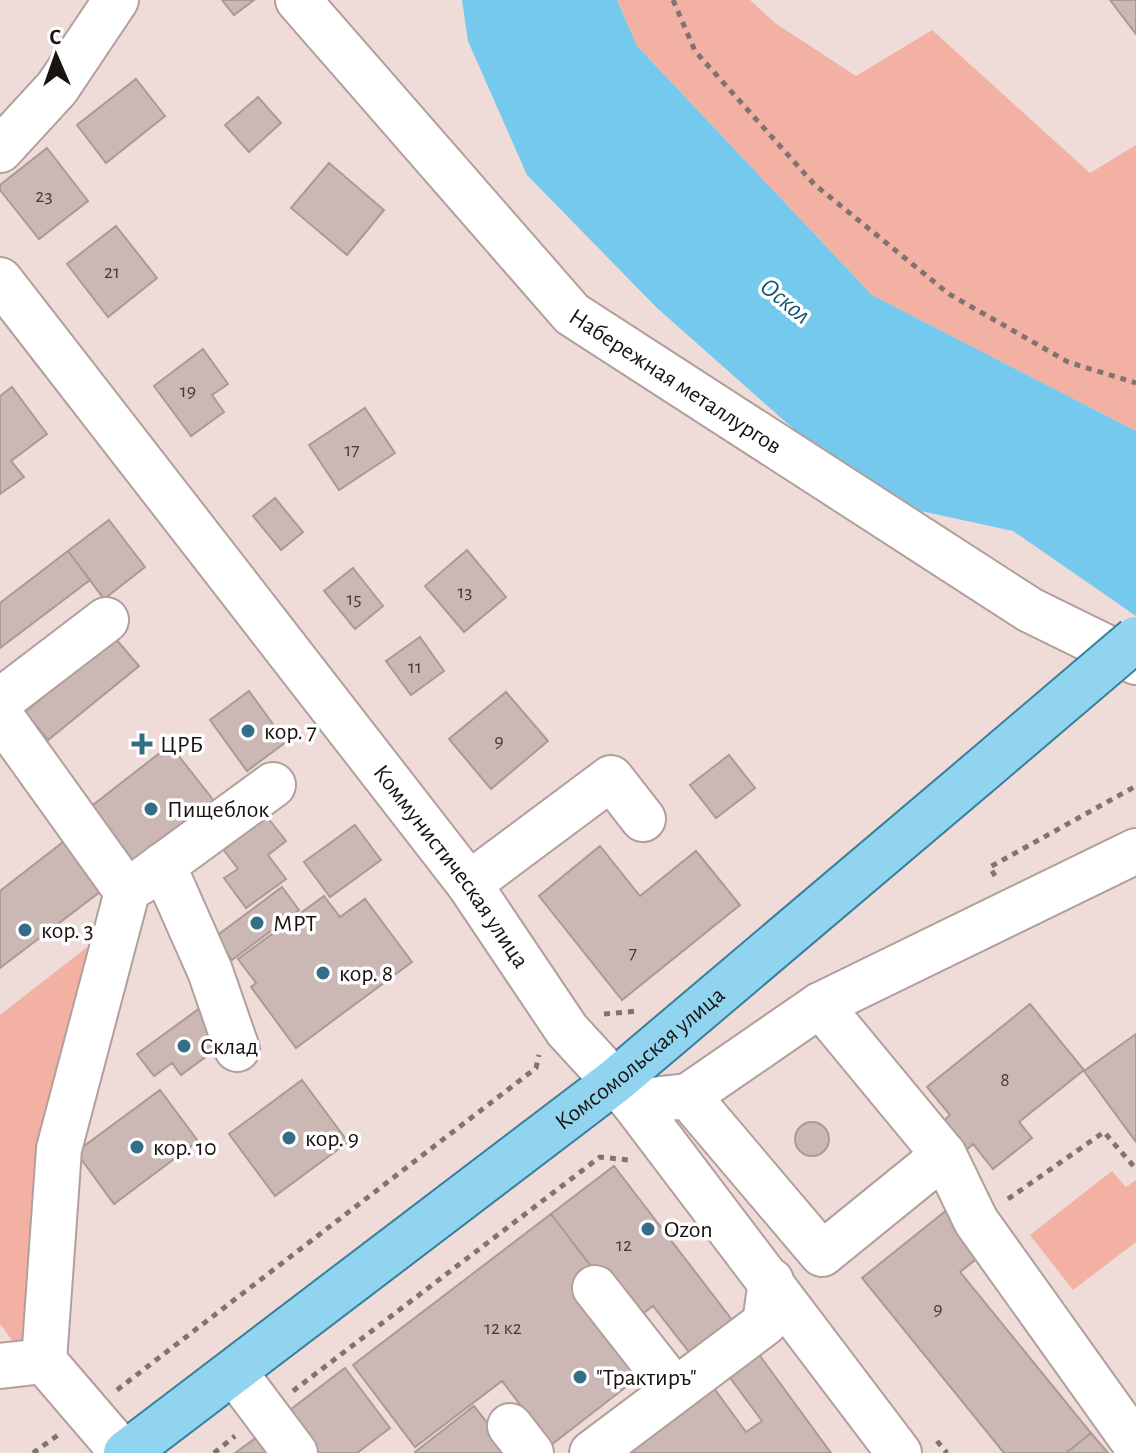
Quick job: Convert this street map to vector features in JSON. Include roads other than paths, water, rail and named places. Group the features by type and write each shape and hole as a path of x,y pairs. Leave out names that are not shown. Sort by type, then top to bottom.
{"main road":[{"name":"Комсомольская улица","path":"124,1453 624,1091 974,777 1136,639"}],"street":[{"path":"0,150 57,88 116,0"},
{"name":"Набережная металлургов","path":"298,0 572,314 1030,610 1136,662"},
{"name":"Коммунистическая улица","path":"0,280 469,884 567,1030 624,1091 899,1453"},
{"path":"0,701 106,620"},
{"path":"0,715 127,892"},
{"path":"469,884 611,778 643,819"},
{"path":"124,1453 44,1361 59,1149 127,892 273,785"},
{"path":"624,1091 688,1096 820,1005 1013,913 1130,851 1136,851"},
{"path":"163,865 210,971 237,1049"},
{"path":"820,1005 944,1155 976,1221 1136,1445"},
{"path":"688,1096 822,1254 944,1155"},
{"path":"592,1453 765,1323 771,1281"},
{"path":"595,1288 675,1390"},
{"path":"0,1366 44,1361"},
{"path":"235,1373 295,1453"}],"water":[{"name":"Оскол","path":"462,0 617,0 637,46 872,295 1136,431 1136,616 1013,531 898,506 832,463 657,308 527,175 468,41"}],"place":[{"name":"кор. 7","path":"248,731"},
{"name":"ЦРБ","path":"142,744"},
{"name":"Пищеблок","path":"151,809"},
{"name":"МРТ","path":"257,923"},
{"name":"кор. 3","path":"25,930"},
{"name":"кор. 8","path":"323,973"},
{"name":"Склад","path":"184,1046"},
{"name":"кор. 9","path":"289,1138"},
{"name":"кор. 10","path":"137,1147"},
{"name":"Ozon","path":"648,1229"},
{"name":"\"Трактиръ\"","path":"580,1377"}]}
